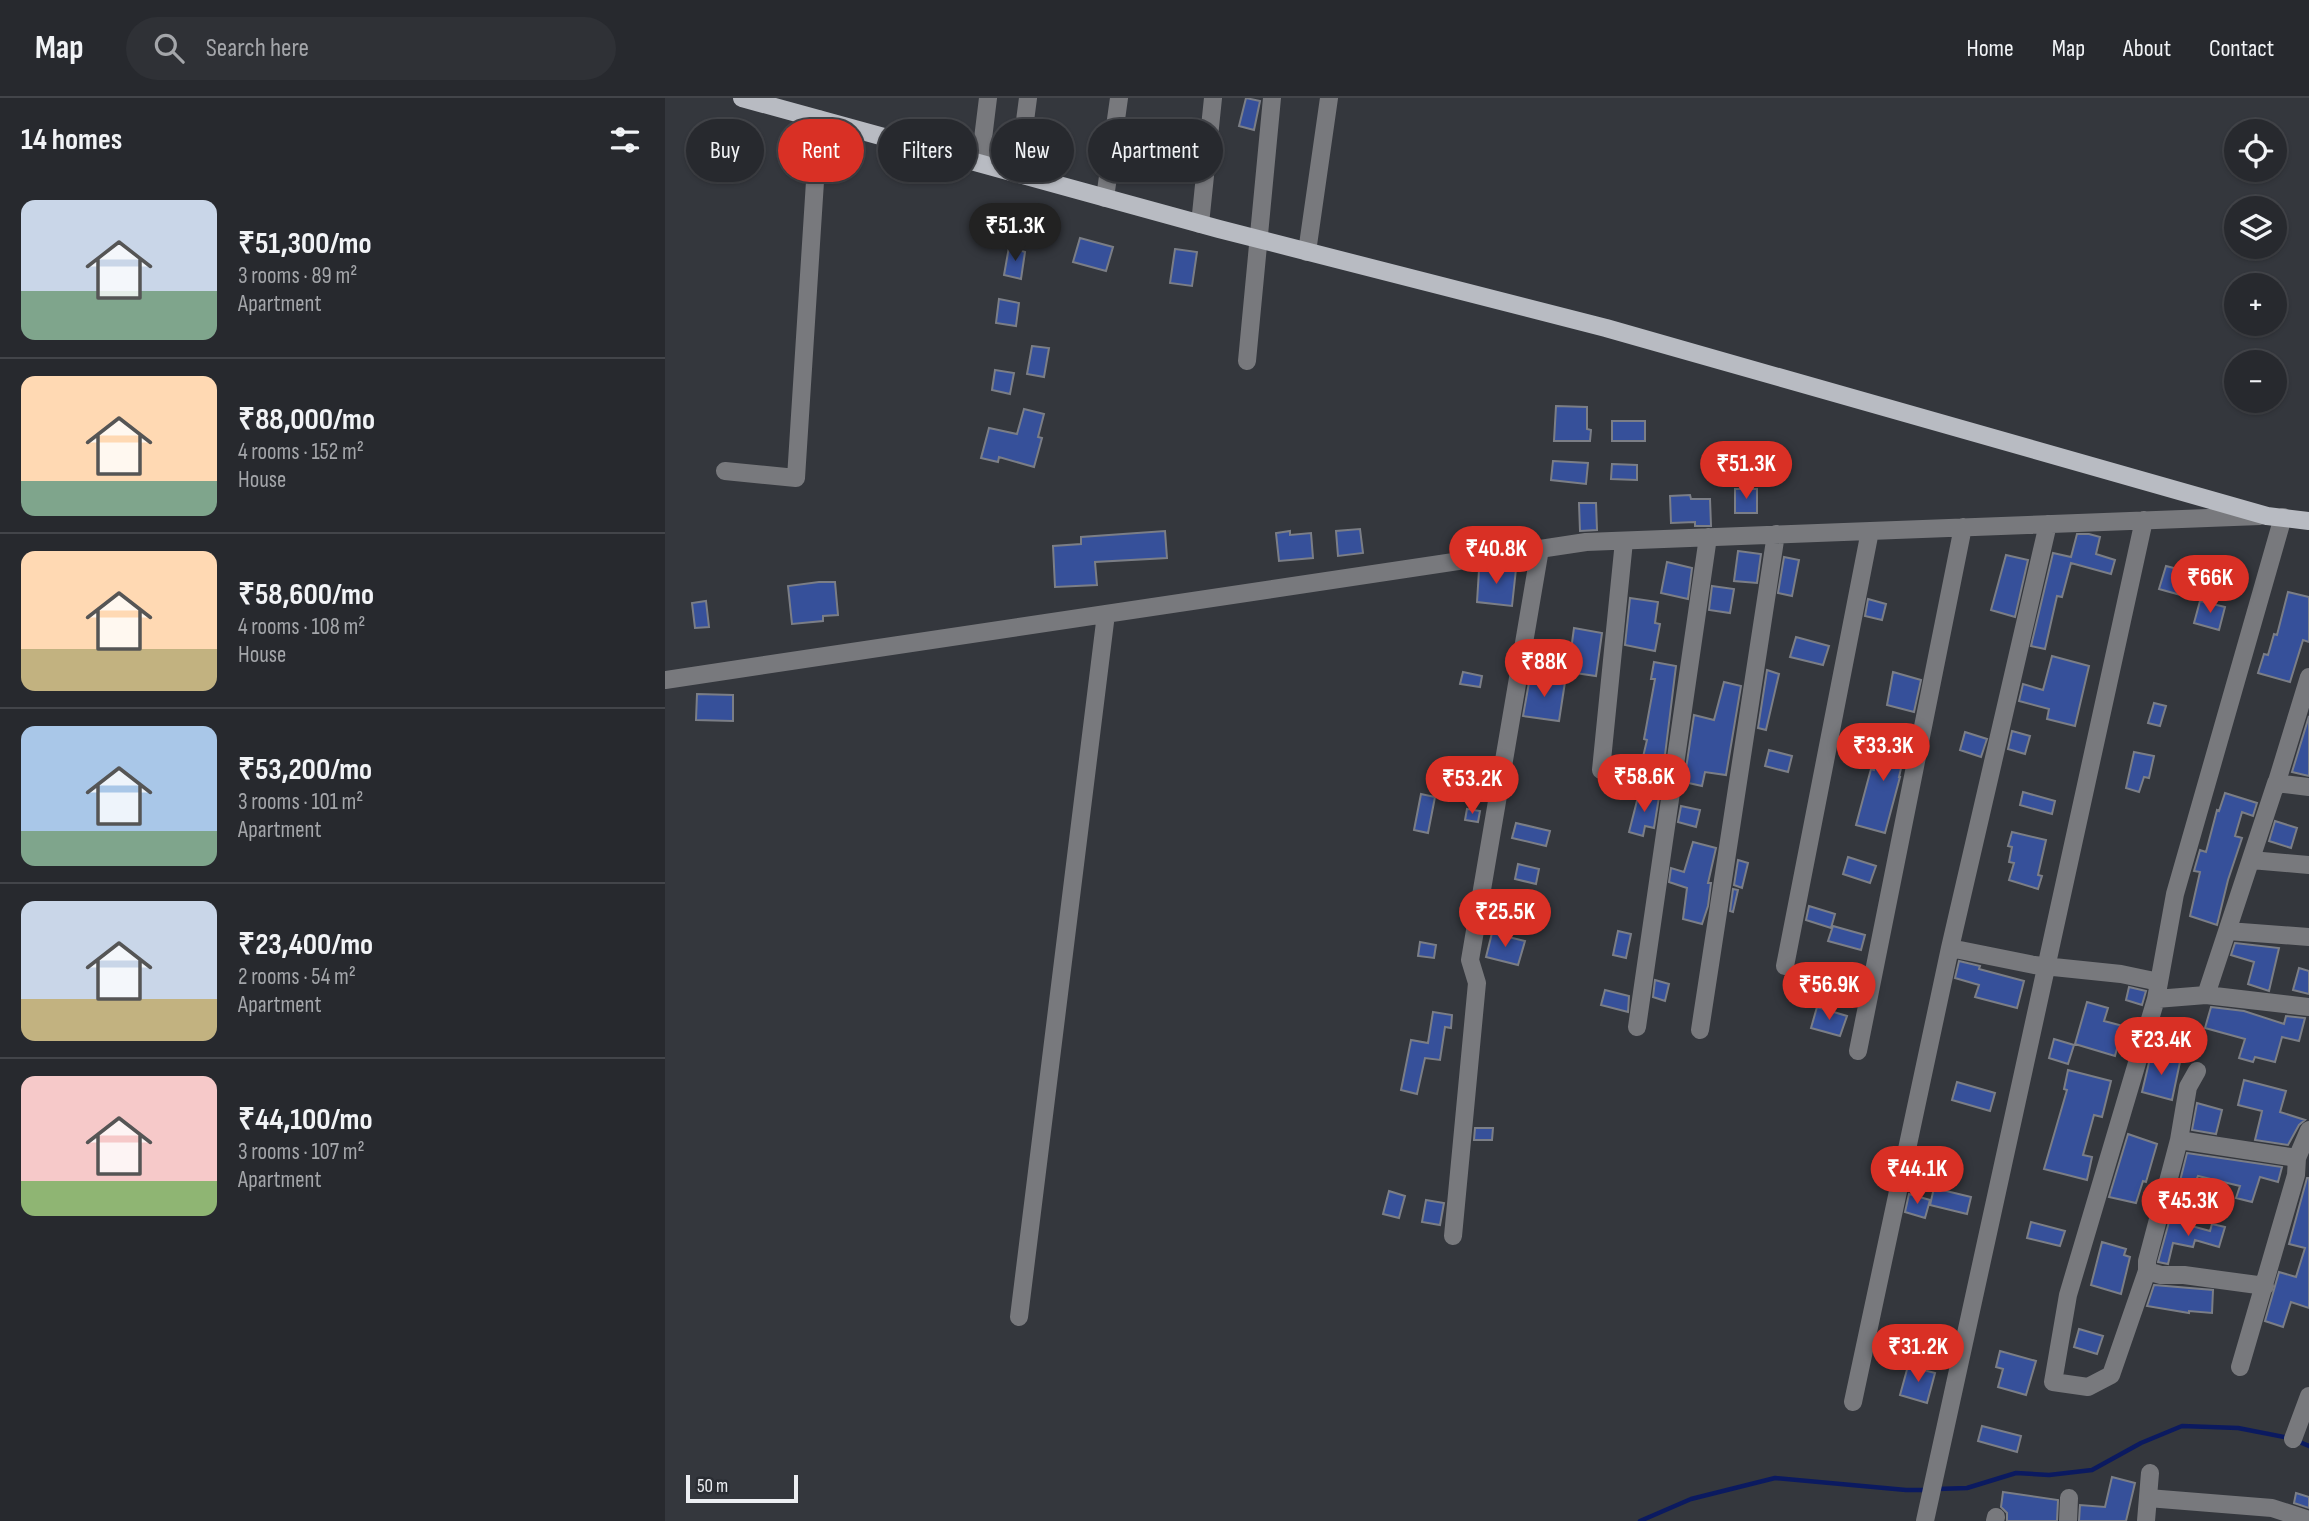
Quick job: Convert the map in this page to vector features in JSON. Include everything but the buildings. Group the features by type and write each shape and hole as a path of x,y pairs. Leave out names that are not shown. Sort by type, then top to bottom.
{"main road":[{"path":"742,98 819,119"},
{"path":"864,131 991,166"},
{"path":"1048,182 1200,224 1607,328 2275,516 2309,521"}],"street":[{"path":"980,163 988,98"},
{"path":"1026,119 1028,98"},
{"path":"1105,198 1119,98"},
{"path":"1200,224 1213,98"},
{"path":"1247,360 1272,98"},
{"path":"1307,251 1329,98"},
{"path":"725,471 796,478 815,182"},
{"path":"665,680 1586,542 2275,516 2175,894 2158,990 2068,1296 2053,1382 2088,1387 2111,1375 2147,1270 2147,1261 2179,1140 2188,1087 2197,1071"},
{"path":"1925,1521 2144,520"},
{"path":"1853,1402 1950,948 2049,524"},
{"path":"1858,1051 1963,527"},
{"path":"1785,966 1870,531"},
{"path":"1700,1030 1776,534"},
{"path":"1637,1027 1708,537"},
{"path":"1601,770 1624,541"},
{"path":"1453,1236 1477,983 1470,960 1540,549"},
{"path":"1019,1317 1106,614"},
{"path":"2206,995 2275,788 2304,711 2309,677"},
{"path":"2275,788 2276,783 2309,788"},
{"path":"2251,860 2309,864"},
{"path":"2228,930 2309,937"},
{"path":"1950,948 2046,966 2120,974 2158,990 2309,1007"},
{"path":"2240,1367 2296,1175 2297,1158 2309,1130"},
{"path":"2179,1140 2297,1158"},
{"path":"2147,1270 2161,1275 2184,1275 2265,1286"},
{"path":"2293,1439 2309,1396"},
{"path":"2146,1521 2150,1473"},
{"path":"2068,1521 2069,1498"},
{"path":"2148,1498 2309,1520"}],"waterway":[{"path":"1937,1489 1967,1488 2016,1473 2049,1475 2092,1470 2141,1443 2182,1426 2238,1428 2289,1438"},
{"path":"2297,1441 2309,1446"},
{"path":"1640,1521 1691,1499 1775,1478 1928,1490"}]}
